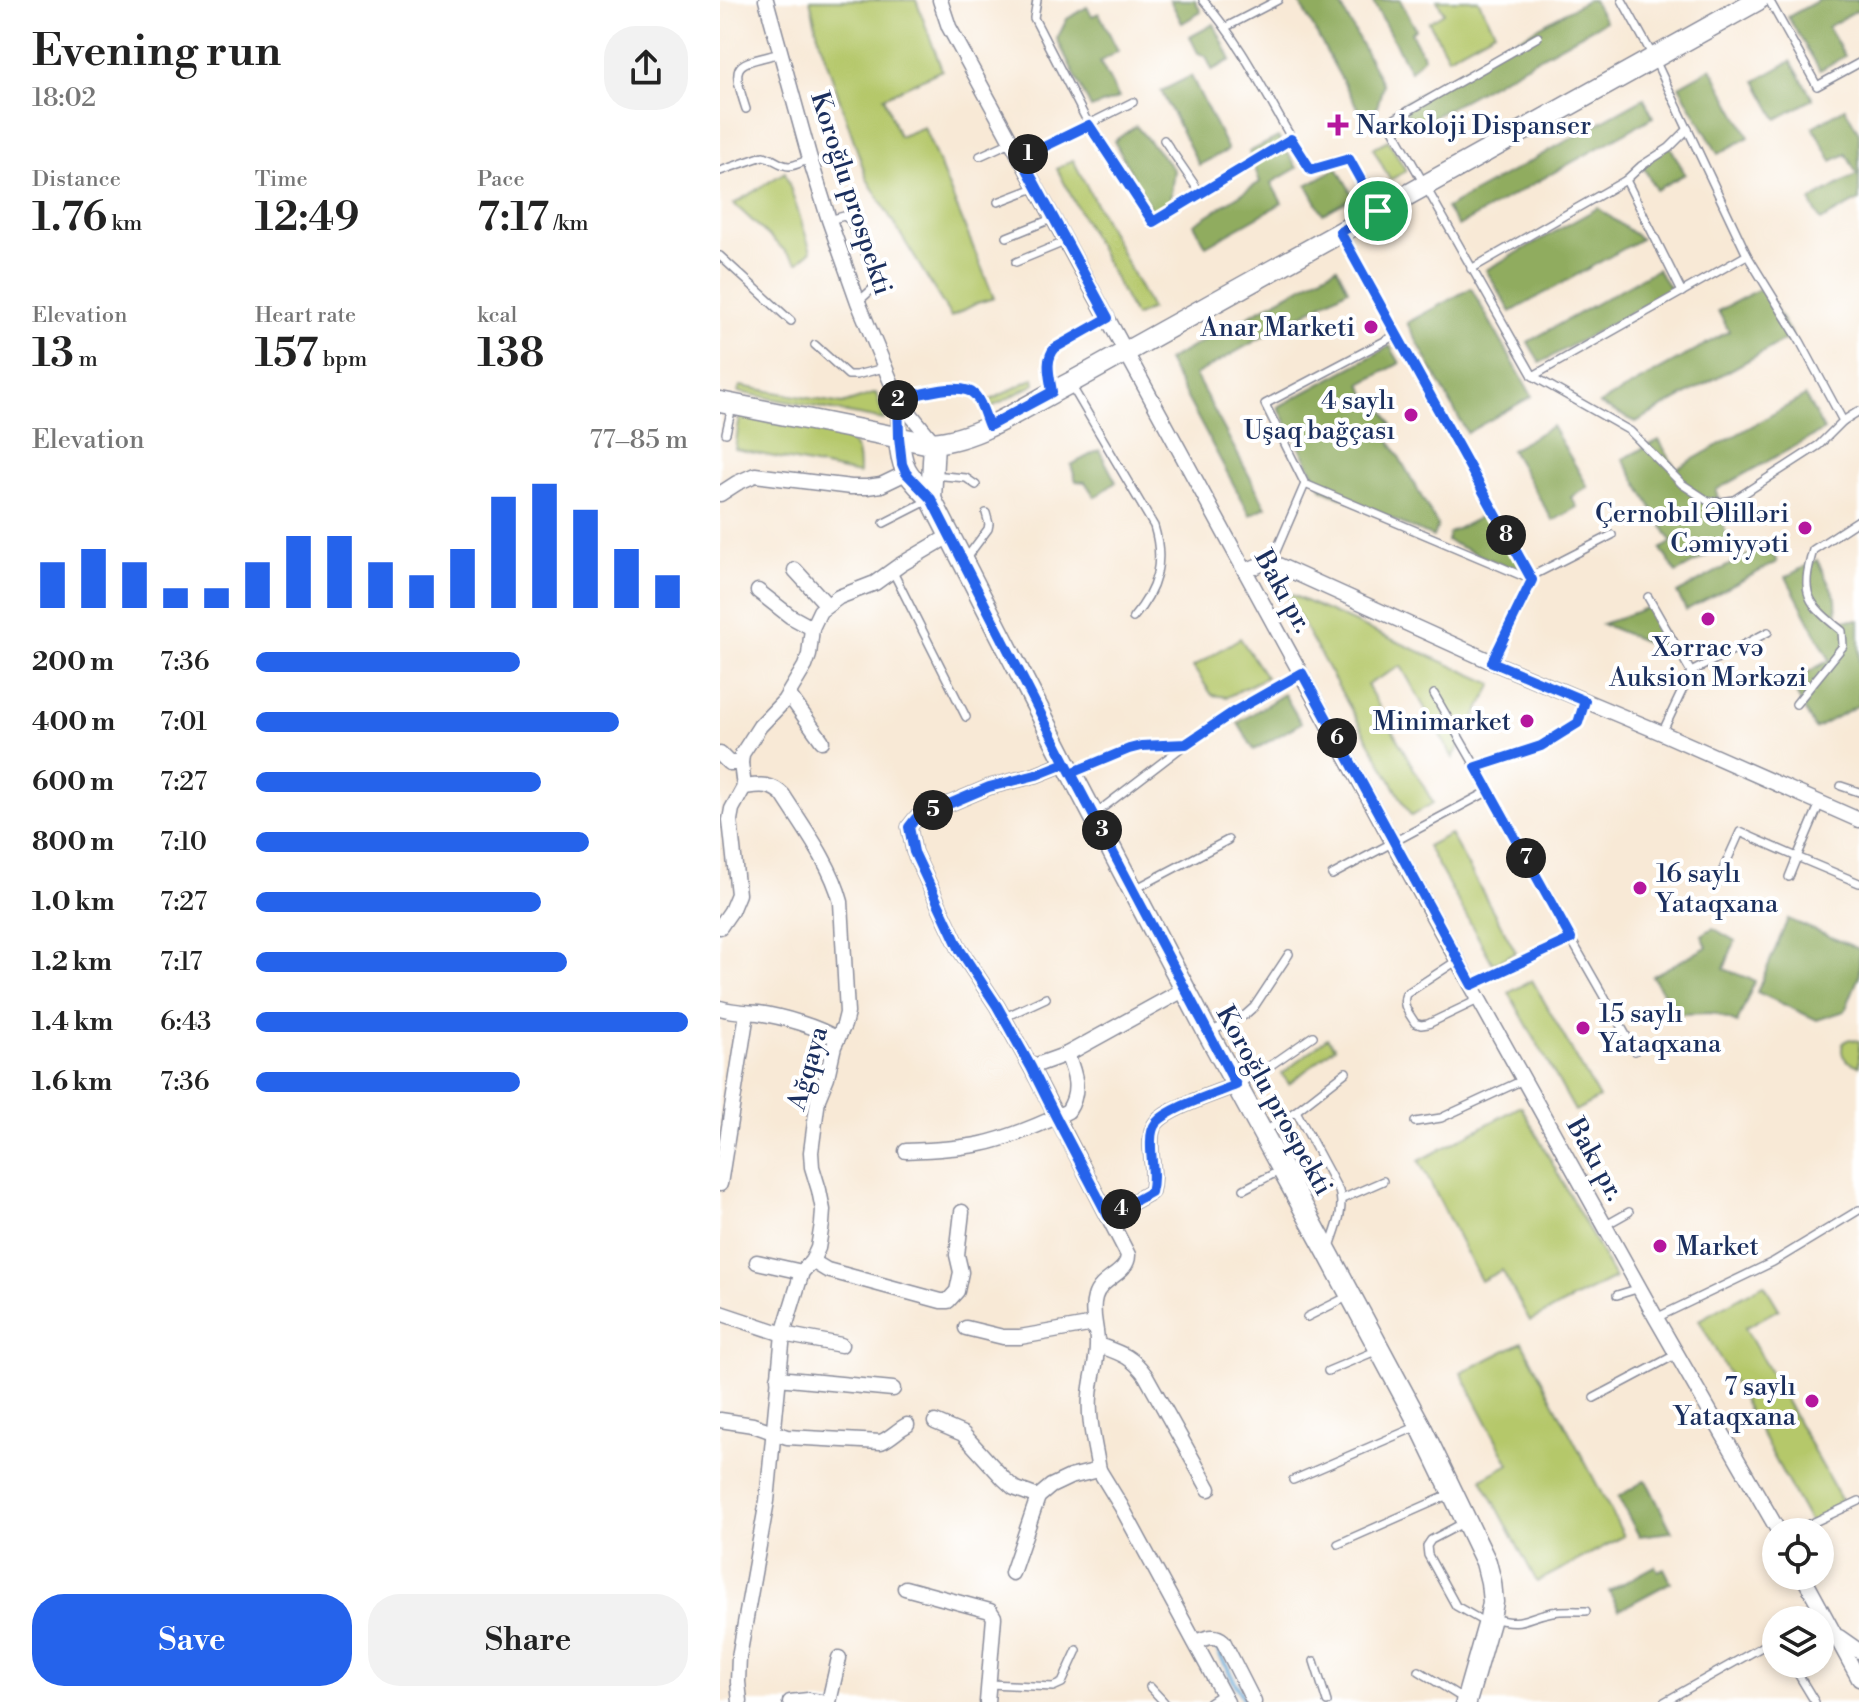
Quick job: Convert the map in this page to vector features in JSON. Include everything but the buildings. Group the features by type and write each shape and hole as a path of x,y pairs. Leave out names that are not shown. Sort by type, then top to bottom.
{"street":[{"name":"Koroğlu prospekti","path":"766,0 829,220 858,302 898,399"},
{"path":"726,404 934,443 966,436 1061,388 1758,0"},
{"name":"Bakı pr.","path":"941,2 949,27 1245,571 1656,1318 1771,1518"},
{"path":"898,399 900,455 906,473 931,499"},
{"path":"898,399 934,443 931,499"},
{"path":"720,494 755,475 867,487 881,485 906,473"},
{"name":"Koroğlu prospekti","path":"931,499 1208,1033 1420,1425 1486,1562 1493,1602 1466,1701"},
{"path":"720,927 738,894 730,820 732,809 744,787 742,754 760,726 789,695 805,666 812,628 820,611 839,597 875,583 949,536"},
{"path":"1245,571 1256,565 1271,563 1859,820"},
{"path":"795,570 827,605"},
{"path":"758,591 790,616 812,628"},
{"path":"789,695 822,741"},
{"path":"720,754 729,763 741,763"},
{"path":"1069,768 989,787 916,818 909,827 914,852 960,950 1031,1067 1128,1255 1125,1266 1100,1285 1092,1310 1098,1345 1089,1399 1099,1470 1225,1698"},
{"name":"Ağqaya","path":"740,1702 739,1657 767,1501 783,1334 807,1266 818,1248 823,1210 811,1152 818,1099 847,1013 841,902 830,872 776,788 765,784 744,787"},
{"path":"1031,1067 1067,1054 1185,989"},
{"path":"720,1008 771,1016 818,1029 837,1039"},
{"path":"720,1184 747,1013"},
{"path":"906,1151 983,1144 1068,1111 1073,1103 1076,1079 1067,1054"},
{"path":"1108,1216 1151,1192 1154,1182 1151,1142 1153,1128 1158,1121 1182,1106 1236,1085"},
{"path":"757,1262 827,1270 948,1301 957,1291 961,1272 957,1255 962,1212"},
{"path":"720,1313 783,1334 841,1345"},
{"path":"966,1328 1003,1337 1020,1337 1094,1324"},
{"path":"1098,1345 1119,1352 1137,1364 1209,1489"},
{"path":"778,1378 893,1389"},
{"path":"720,1420 753,1425 787,1437 881,1442 907,1425"},
{"path":"935,1422 963,1434 1014,1488 1038,1497"},
{"path":"1012,1573 1038,1497 1051,1486 1070,1477 1099,1470"},
{"path":"905,1588 990,1611 994,1617 987,1702"},
{"path":"1834,1633 1855,1644"},
{"path":"1834,1634 1859,1679"},
{"path":"1195,1642 1213,1636 1223,1641 1254,1702"},
{"path":"829,1702 839,1658"},
{"path":"790,1702 820,1702"}],"lane":[{"path":"1037,0 1034,18 1089,125 1153,222 1291,139"},
{"path":"1203,0 1226,27 1311,170 1349,159 1378,211"},
{"path":"1226,27 1278,0"},
{"path":"1622,0 1654,58 1747,255 1800,341 1843,421"},
{"path":"1769,0 1817,86 1859,63"},
{"path":"1538,37 1389,122 1533,376 1630,431 1682,484 1708,501 1734,500 1819,445 1843,421 1857,415"},
{"path":"746,109 737,81 738,69 745,63 781,53"},
{"path":"1021,158 1133,102"},
{"path":"1471,269 1626,180 1669,148 1688,129"},
{"path":"1164,140 1201,194"},
{"path":"980,156 1013,141"},
{"path":"720,171 763,156 789,166 810,159"},
{"path":"1626,180 1682,292"},
{"path":"998,202 1037,187"},
{"path":"829,220 844,216 850,220 879,283 858,302"},
{"path":"1007,237 1054,218"},
{"path":"1340,232 1531,578"},
{"path":"1016,262 1067,241"},
{"path":"1533,376 1747,255"},
{"path":"720,256 791,321"},
{"path":"1108,318 1055,348 1048,362 1061,388 1154,526 1160,564 1145,603 1133,618"},
{"path":"1396,335 1265,404 1305,484 1531,578"},
{"path":"815,345 848,375 884,368"},
{"path":"898,399 957,388 968,390 976,396 989,426"},
{"path":"726,404 726,433"},
{"path":"932,475 966,478 976,485"},
{"path":"1271,563 1305,484"},
{"path":"884,523 931,499"},
{"path":"963,562 988,529 986,513"},
{"path":"1796,704 1843,646 1842,631 1818,611 1808,595 1808,570 1813,550 1859,520"},
{"path":"1492,662 1531,578 1612,535"},
{"path":"893,572 966,717"},
{"path":"1648,597 1691,672"},
{"path":"1662,733 1691,672 1768,632"},
{"path":"1094,814 1186,744 1248,703 1302,673"},
{"path":"1434,694 1635,1051"},
{"path":"1476,767 1541,746 1578,723 1585,701"},
{"path":"1069,768 1141,746 1186,744"},
{"path":"1841,786 1859,792"},
{"path":"1332,875 1489,791"},
{"path":"1789,877 1820,803"},
{"path":"1717,883 1740,832 1859,883"},
{"path":"1133,890 1228,840"},
{"path":"1472,985 1571,939"},
{"path":"1208,1033 1245,1015 1254,1007 1289,954"},
{"path":"1458,960 1406,994 1403,1000 1406,1009 1415,1023 1421,1025 1480,999"},
{"path":"1003,1018 1046,998"},
{"path":"1236,1085 1313,1036"},
{"path":"1262,1133 1346,1072"},
{"path":"1415,1122 1441,1118 1525,1079"},
{"path":"1296,1111 1342,1199 1342,1210 1328,1253"},
{"path":"1244,1189 1283,1169"},
{"path":"1342,1199 1383,1181"},
{"path":"1656,1318 1773,1262 1859,1210"},
{"path":"1606,1225 1629,1212"},
{"path":"1617,1295 1640,1288"},
{"path":"1307,1317 1351,1295"},
{"path":"1328,1371 1380,1350"},
{"path":"1594,1398 1677,1354"},
{"path":"1293,1480 1420,1425"},
{"path":"1338,1544 1453,1494"},
{"path":"1823,1518 1859,1501"},
{"path":"1467,1521 1431,1540 1427,1546 1428,1555 1456,1606 1489,1621 1509,1623 1523,1622 1549,1613 1586,1611"},
{"path":"1664,1702 1762,1647"},
{"path":"990,1684 1053,1687 1062,1683 1077,1650"},
{"path":"1314,1661 1327,1702"},
{"path":"1419,1671 1466,1701"},
{"path":"1800,1678 1815,1702"},
{"path":"1150,1687 1164,1702"},
{"path":"1209,1702 1225,1698"}],"green space":[{"path":"810,0 916,0 942,70 884,97 899,137 924,127 994,298 951,317 867,179 819,39"},
{"path":"1170,0 1195,0 1201,12 1182,23"},
{"path":"1298,0 1338,0 1383,85 1376,111 1363,118"},
{"path":"1372,0 1400,0 1416,29 1411,33 1424,57 1410,71"},
{"path":"1437,0 1478,0 1495,31 1448,57 1429,22 1444,13"},
{"path":"1587,0 1593,0 1605,21 1415,127 1402,104"},
{"path":"1819,0 1859,0 1859,9 1828,27 1845,56 1820,70 1788,17"},
{"path":"1087,7 1092,16 1099,13 1118,51 1100,62 1119,98 1091,108 1057,39 1067,19"},
{"path":"1214,24 1231,60 1212,70 1206,56 1198,53 1190,37"},
{"path":"1791,61 1813,99 1777,119 1756,81"},
{"path":"1711,68 1749,137 1718,154 1679,86"},
{"path":"1191,76 1228,150 1199,165 1161,91"},
{"path":"1644,98 1653,117 1458,226 1446,208"},
{"path":"1845,108 1859,133 1859,200 1821,221 1810,201 1857,174 1846,154 1832,161 1813,127"},
{"path":"1136,126 1174,170 1170,201 1152,211 1114,141"},
{"path":"1278,137 1297,168 1271,183 1282,203 1206,246 1194,224 1260,182 1249,152"},
{"path":"1388,140 1406,171 1390,180 1373,148"},
{"path":"1670,146 1685,174 1656,190 1641,163"},
{"path":"1073,160 1151,309 1135,317 1057,169"},
{"path":"1337,168 1354,197 1323,214 1307,185"},
{"path":"785,172 811,251 798,263 734,204"},
{"path":"1598,208 1641,239 1511,312 1486,270"},
{"path":"1337,267 1348,289 1195,375 1266,507 1250,515 1167,361"},
{"path":"1657,269 1671,290 1540,363 1528,342"},
{"path":"1763,287 1792,336 1636,422 1599,404 1729,331 1718,311"},
{"path":"1471,288 1532,396 1467,433 1407,323"},
{"path":"1390,346 1400,363 1361,384 1371,404 1379,400 1392,425 1384,430 1438,526 1433,537 1322,489 1278,407"},
{"path":"1034,378 1035,384 990,408 987,402"},
{"path":"740,386 842,404 876,393 884,420 738,392"},
{"path":"1805,396 1824,430 1716,490 1728,544 1676,573 1661,549 1672,542 1623,459 1659,440 1676,469"},
{"path":"740,416 841,435 857,451 859,474 735,449"},
{"path":"1552,426 1588,487 1571,497 1577,507 1553,521 1511,450"},
{"path":"1099,450 1116,482 1095,497 1085,482 1076,481 1071,465"},
{"path":"1490,512 1525,575 1447,541 1449,533"},
{"path":"1768,544 1777,562 1686,610 1677,593"},
{"path":"1817,560 1836,598 1837,620 1859,620 1859,705 1815,729 1790,682 1830,660 1786,577"},
{"path":"1285,592 1493,684 1453,758 1401,666 1367,685 1433,803 1411,816"},
{"path":"1649,607 1667,641 1663,649 1602,624"},
{"path":"1240,638 1266,677 1227,697 1212,695 1193,667"},
{"path":"1284,694 1301,723 1254,750 1238,723"},
{"path":"1450,834 1516,952 1493,964 1427,846"},
{"path":"1788,919 1859,949 1859,976 1845,1011 1817,1020 1757,992"},
{"path":"1713,928 1735,941 1724,969 1755,981 1737,1023 1714,1013 1678,1014 1652,976 1707,947 1702,935"},
{"path":"1532,980 1599,1098 1575,1111 1509,993"},
{"path":"1327,1038 1335,1047 1289,1084 1282,1074"},
{"path":"1850,1039 1859,1041 1859,1066 1843,1056 1843,1043"},
{"path":"1521,1106 1615,1278 1530,1321 1502,1270 1481,1281 1419,1161"},
{"path":"1764,1284 1779,1309 1745,1328 1843,1503 1818,1518 1807,1518 1699,1320"},
{"path":"1522,1342 1624,1536 1537,1582 1482,1479 1509,1464 1461,1373"},
{"path":"1646,1480 1672,1532 1639,1536 1618,1497"},
{"path":"1655,1566 1658,1571 1664,1568 1671,1582 1619,1610 1609,1591"}],"waterway":[{"path":"1215,1644 1245,1702"}],"place":[{"name":"Narkoloji Dispanser","path":"1338,125"},
{"name":"Anar Marketi","path":"1371,327"},
{"name":"4 saylı Uşaq bağçası","path":"1411,415"},
{"name":"Çernobıl Əlilləri Cəmiyyəti","path":"1805,528"},
{"name":"Xərrac və Auksion Mərkəzi","path":"1708,619"},
{"name":"Minimarket","path":"1527,721"},
{"name":"16 saylı Yataqxana","path":"1640,888"},
{"name":"15 saylı Yataqxana","path":"1583,1028"},
{"name":"Market","path":"1660,1246"},
{"name":"7 saylı Yataqxana","path":"1812,1401"}],"route":[{"path":"1378,211 1340,232 1532,580 1492,662 1585,701 1578,723 1541,746 1476,767 1571,939 1472,985 1302,673 1261,695 1186,744 1129,749 1071,773 1066,763 1036,775 989,787 916,818 909,827 914,852 960,950 997,1006 1031,1067 1108,1216 1151,1192 1154,1182 1151,1142 1153,1128 1158,1121 1182,1106 1236,1085 1071,773 931,499 906,473 900,455 898,399 957,388 968,390 976,396 989,426 1052,392 1048,362 1050,353 1108,318 1021,158 1089,125 1153,222 1291,139 1311,170 1349,159 1378,211"}]}
